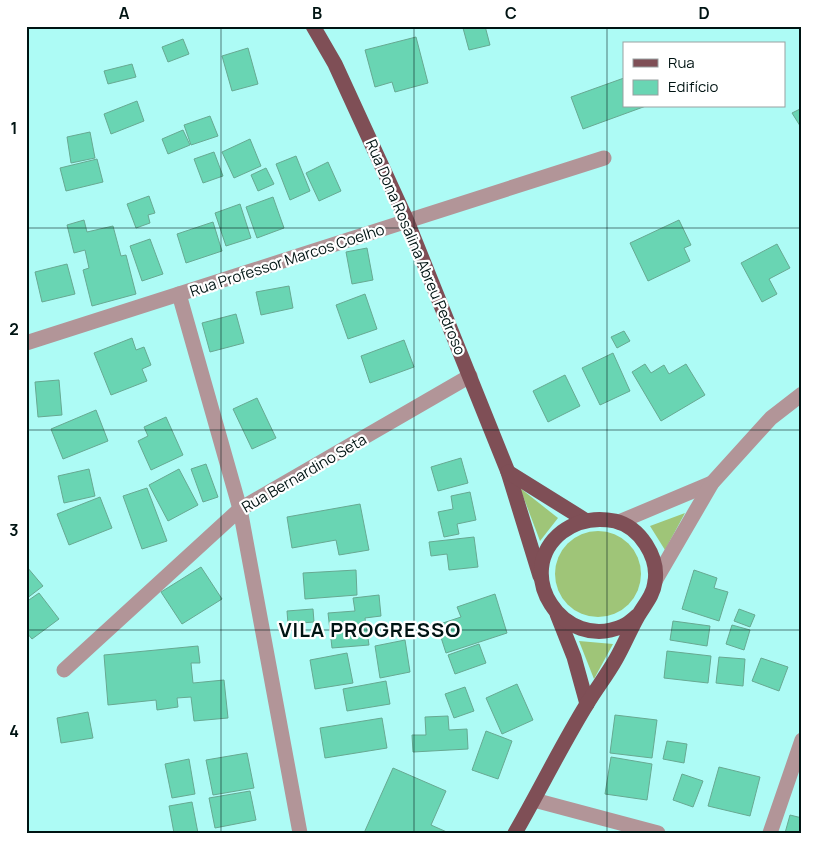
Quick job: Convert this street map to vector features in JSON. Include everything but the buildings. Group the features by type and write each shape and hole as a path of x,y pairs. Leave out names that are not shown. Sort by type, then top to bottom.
{"main road":[{"name":"Rua Dona Rosalina Abreu Pedroso","path":"313,26 335,64 407,221 508,472 542,583"},
{"path":"508,472 586,520"},
{"path":"515,833 587,704 615,661 638,616 650,600 655,581 654,563 647,546 635,532 618,522 602,518 586,520 570,526 557,536 547,550 542,566 542,583 547,599 556,613 574,657 587,704"},
{"path":"556,613 570,624 588,631 606,631 623,626 638,616"}],"street":[{"name":"Rua Professor Marcos Coelho","path":"26,343 604,158"},
{"path":"179,294 240,509 300,833"},
{"name":"Rua Bernardino Seta","path":"64,670 240,509 470,376"},
{"path":"655,581 712,483 772,418 802,394"},
{"path":"618,522 712,483"},
{"path":"770,833 802,740"},
{"path":"534,800 658,833"}],"green space":[{"path":"520,488 558,518 540,541"},
{"path":"685,513 665,550 650,526"},
{"path":"590,531 606,531 615,534 629,543 638,557 641,574 638,591 629,605 615,614 606,617 590,617 574,610 562,598 555,582 555,566 562,550 574,538"},
{"path":"579,641 613,644 594,679"}],"district":[{"name":"VILA PROGRESSO","path":"370,629"}]}
